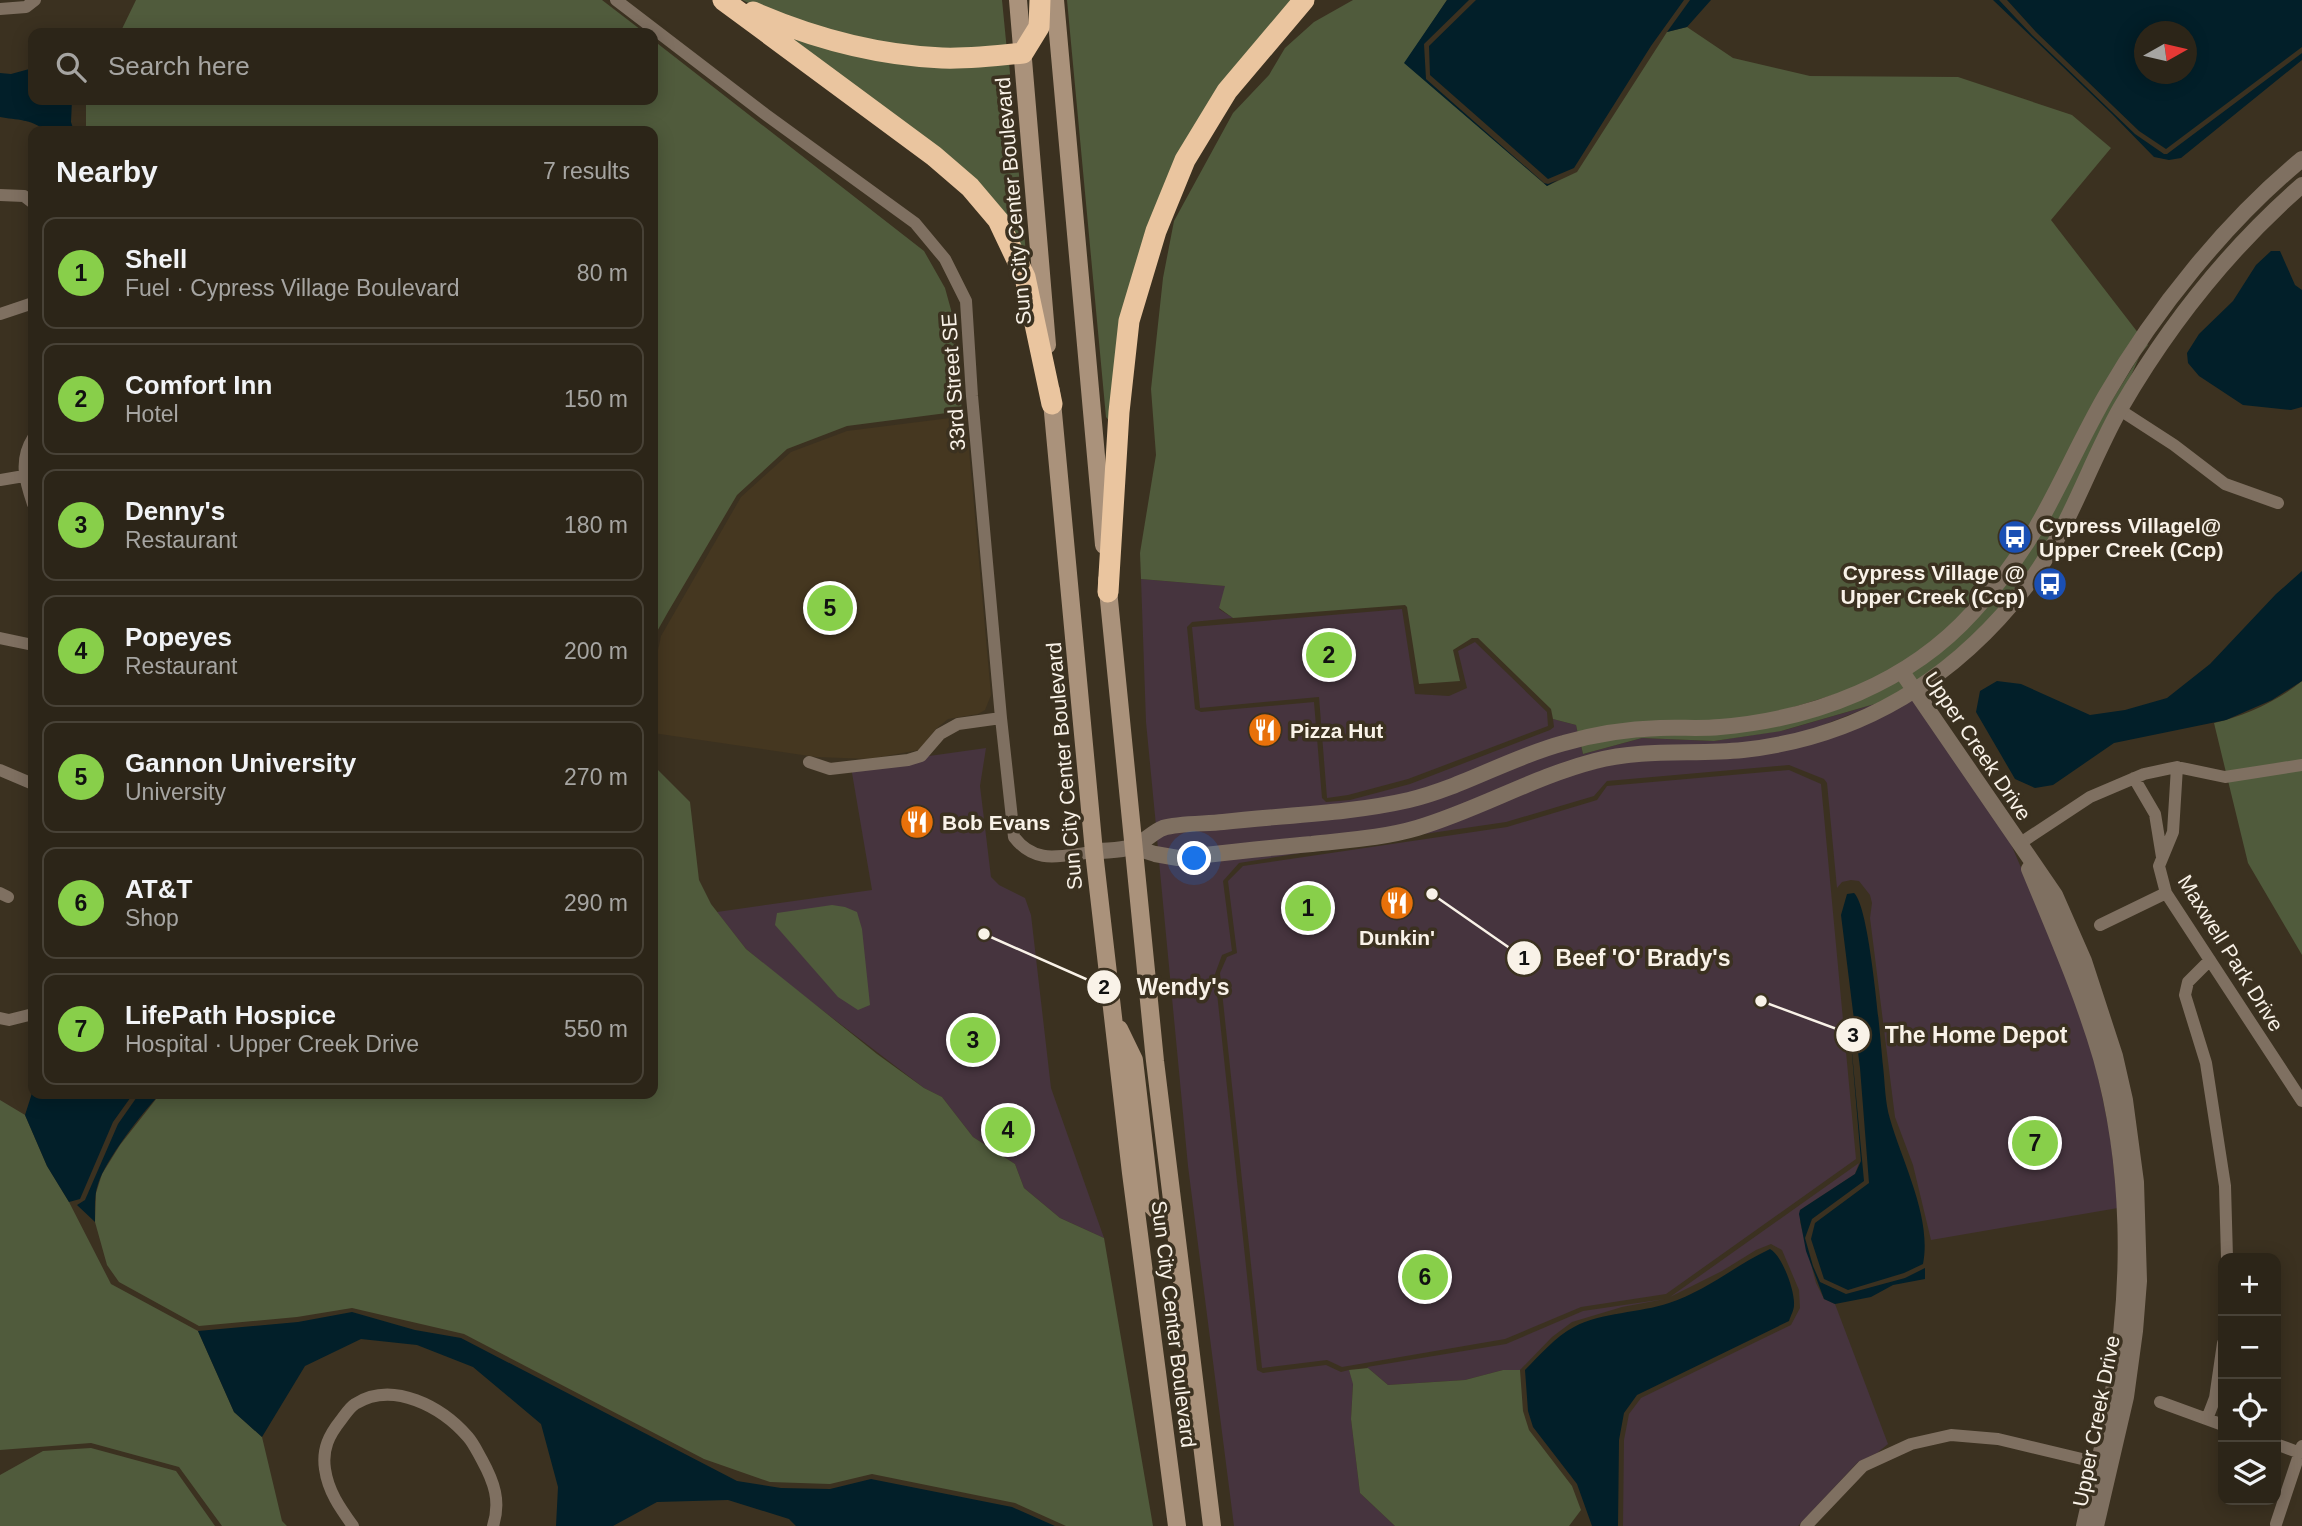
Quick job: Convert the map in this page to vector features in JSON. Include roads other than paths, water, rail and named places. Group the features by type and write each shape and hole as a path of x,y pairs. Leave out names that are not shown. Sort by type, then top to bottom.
{"highway":[{"path":"724,0 792,28 850,46 943,58 1023,53 1039,27 1040,0"},
{"path":"724,0 934,156 970,187 998,220 1025,277 1052,404"},
{"path":"1108,592 1119,412 1129,321 1156,231 1185,160 1227,91 1304,0"}],"main road":[{"name":"Sun City Center Boulevard","path":"1018,0 1094,852 1177,1526"},
{"name":"Sun City Center Boulevard","path":"1055,0 1133,847 1174,1223 1212,1526"},
{"path":"1113,1017 1134,1060 1151,1205 1167,1221 1174,1223"}],"street":[{"path":"0,9 26,7 35,0"},
{"name":"33rd Street SE","path":"616,0 653,28"},
{"name":"33rd Street SE","path":"658,32 915,223 946,259 966,301 972,396 1014,837 1023,849 1038,857 1094,852"},
{"path":"1133,847 1162,828 1322,813 1410,800 1461,783 1561,743 1612,732 1717,727 1765,722 1805,713 1861,692 1902,672 1943,642 2010,568 2036,527 2106,394 2155,320 2218,242 2302,159"},
{"path":"1094,852 1133,847 1178,858 1368,838 1413,829 1461,813 1550,775 1597,760 1633,754 1743,750 1801,740 1839,729 1915,692 1968,651 1997,622 2031,581 2058,536 2120,410 2165,338 2208,281 2275,209 2302,185"},
{"path":"0,195 28,200"},
{"path":"0,314 28,305"},
{"path":"2120,410 2225,484 2278,503"},
{"path":"28,446 24,476 28,488"},
{"path":"0,480 24,476"},
{"path":"0,638 28,644"},
{"name":"Upper Creek Drive","path":"1902,672 2055,895 2084,961 2115,1056 2130,1131 2138,1228 2139,1281 2126,1397 2084,1526"},
{"path":"809,762 830,769 908,761 921,756 940,734 958,724 1001,718"},
{"path":"2019,844 2090,797 2134,779 2177,767 2225,777 2302,765"},
{"name":"Maxwell Park Drive","path":"2177,767 2173,832 2159,866 2166,893 2302,1101"},
{"path":"0,770 28,782"},
{"name":"Maxwell Park Drive","path":"2134,779 2155,814 2162,858"},
{"path":"2100,925 2166,893"},
{"path":"2210,960 2188,982 2185,995 2206,1063 2225,1186 2227,1253"},
{"path":"0,1018 9,1020 28,1015"},
{"path":"2207,1419 2215,1398 2218,1377"},
{"path":"353,1526 332,1493 325,1468 325,1447 331,1432 352,1405 369,1397 387,1394 410,1397 428,1406 449,1419 469,1438 492,1477 498,1501 493,1526"},
{"path":"2160,1402 2218,1423"},
{"path":"1806,1526 1863,1466 1911,1444 1951,1435 1998,1439 2104,1464"},
{"path":"2276,1524 2301,1450 2281,1445"},
{"name":"Upper Creek Drive","path":"2096,1526 2104,1464"}],"water":[{"path":"1447,0 1469,0 1424,44 1426,79 1544,183 1558,180 1547,186 1404,63"},
{"path":"1476,0 1684,0 1651,46 1574,168 1548,179 1430,75 1429,46"},
{"path":"1690,0 1711,0 1687,27 1667,32"},
{"path":"1993,0 1999,0 2135,134 2164,154 2302,53 2302,60 2181,158 2169,160 2154,157"},
{"path":"2007,0 2302,0 2302,47 2166,149 2139,131 2036,32"},
{"path":"28,69 28,105 72,105 72,126 38,126 0,117 0,73 11,74"},
{"path":"2271,251 2280,251 2295,285 2302,290 2302,407 2291,410 2243,405 2199,376 2188,363 2187,353 2199,334 2233,301 2256,265"},
{"path":"2302,571 2302,681 2272,700 2226,720 2114,743 2053,785 2035,788 2015,779 1976,712 1980,691 1997,681 2021,684 2090,715 2125,710 2167,698 2210,664 2276,594"},
{"path":"1854,893 1860,903 1869,946 1888,1113 1915,1191 1925,1246 1923,1264 1904,1273 1848,1290 1824,1279 1811,1239 1815,1223 1869,1183 1860,1068 1841,915 1847,894"},
{"path":"1850,1031 1864,1181 1812,1219 1805,1238 1813,1266 1820,1282 1846,1294 1905,1278 1925,1268 1925,1279 1893,1285 1871,1297 1835,1304 1824,1299 1806,1251 1799,1214 1800,1210 1855,1174 1861,1161"},
{"path":"30,1099 129,1099 113,1122 80,1199 69,1202 47,1166 25,1115"},
{"path":"136,1099 156,1099 125,1137 102,1174 96,1193 95,1222 77,1205 85,1200 118,1124"},
{"path":"1770,1249 1779,1258 1792,1291 1794,1307 1789,1321 1637,1395 1624,1413 1619,1440 1618,1526 1592,1526 1577,1484 1533,1427 1528,1411 1525,1370 1554,1341 1574,1327 1597,1318 1658,1306 1683,1298"},
{"path":"352,1312 415,1330 461,1338 737,1481 781,1488 830,1489 871,1479 1012,1507 1055,1526 796,1526 789,1519 728,1500 657,1502 613,1526 556,1526 558,1487 541,1424 473,1367 417,1345 361,1339 305,1366 262,1437 234,1412 198,1331 298,1322"}],"place":[{"name":"Cypress Villagel@ Upper Creek (Ccp)","path":"2015,537"},
{"name":"Cypress Village @ Upper Creek (Ccp)","path":"2050,584"},
{"name":"Gannon University","path":"830,608"},
{"name":"Comfort Inn","path":"1329,655"},
{"name":"Pizza Hut","path":"1265,730"},
{"name":"Bob Evans","path":"917,822"},
{"name":"Beef 'O' Brady's","path":"1432,894"},
{"name":"Dunkin'","path":"1397,903"},
{"name":"Shell","path":"1308,908"},
{"name":"Wendy's","path":"984,934"},
{"name":"The Home Depot","path":"1761,1001"},
{"name":"Denny's","path":"973,1040"},
{"name":"Popeyes","path":"1008,1130"},
{"name":"LifePath Hospice","path":"2035,1143"},
{"name":"AT&T","path":"1425,1277"}]}
